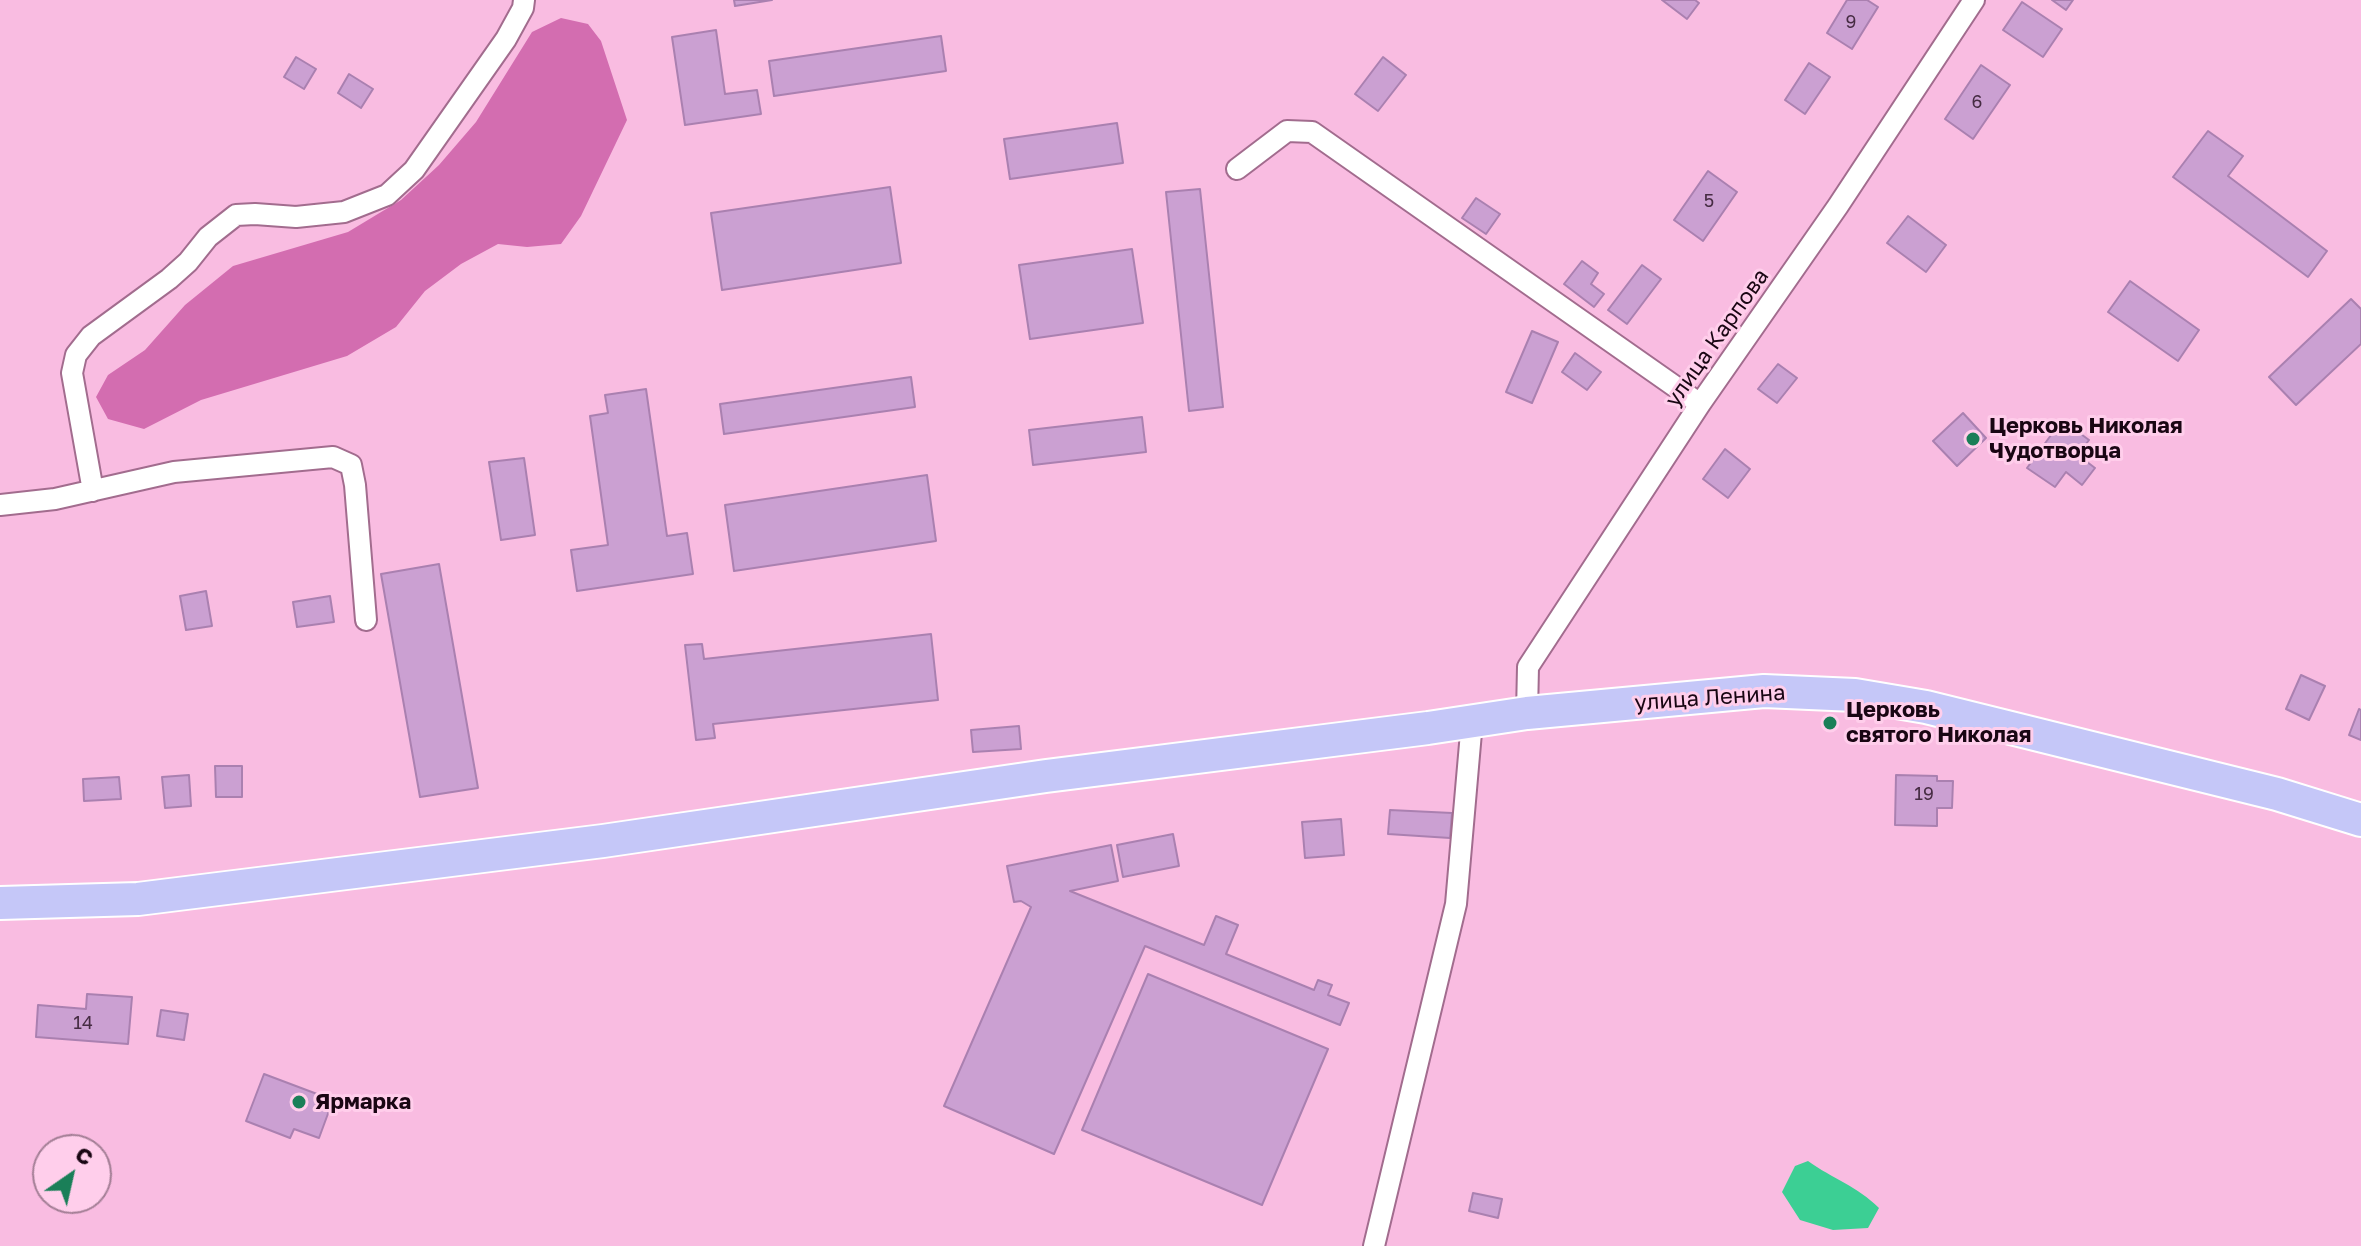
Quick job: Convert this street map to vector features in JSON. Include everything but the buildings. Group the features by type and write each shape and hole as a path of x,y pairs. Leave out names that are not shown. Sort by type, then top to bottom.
{"main road":[{"name":"улица Ленина","path":"0,903 153,897 603,841 1046,776 1527,713 1764,691 1855,695 1926,707 2277,794 2361,820"}],"street":[{"path":"93,491 72,373 76,355 91,336 169,279 208,237 236,215 296,217 344,212 387,195 414,170 481,75 506,39 523,8 524,0"},
{"name":"улица Карпова","path":"1527,713 1528,667 1700,404 1838,206 1974,0"},
{"path":"1237,169 1287,131 1312,132 1700,404"},
{"path":"0,505 55,499 174,472 333,457 351,465 366,620"},
{"path":"1374,1246 1456,904 1472,721"}],"shaded area":[{"path":"561,18 588,24 601,41 627,120 581,216 561,244 527,247 498,244 461,264 425,291 396,327 347,356 201,400 144,429 108,419 96,397 108,375 145,350 185,305 233,266 348,232 401,200 439,165 476,122 532,32"},
{"path":"1808,1161 1879,1208 1868,1228 1833,1230 1800,1220 1782,1192 1795,1166"}],"place":[{"name":"Церковь Николая Чудотворца","path":"1973,439"},
{"name":"Церковь святого Николая","path":"1830,723"},
{"name":"Ярмарка","path":"299,1102"}]}
